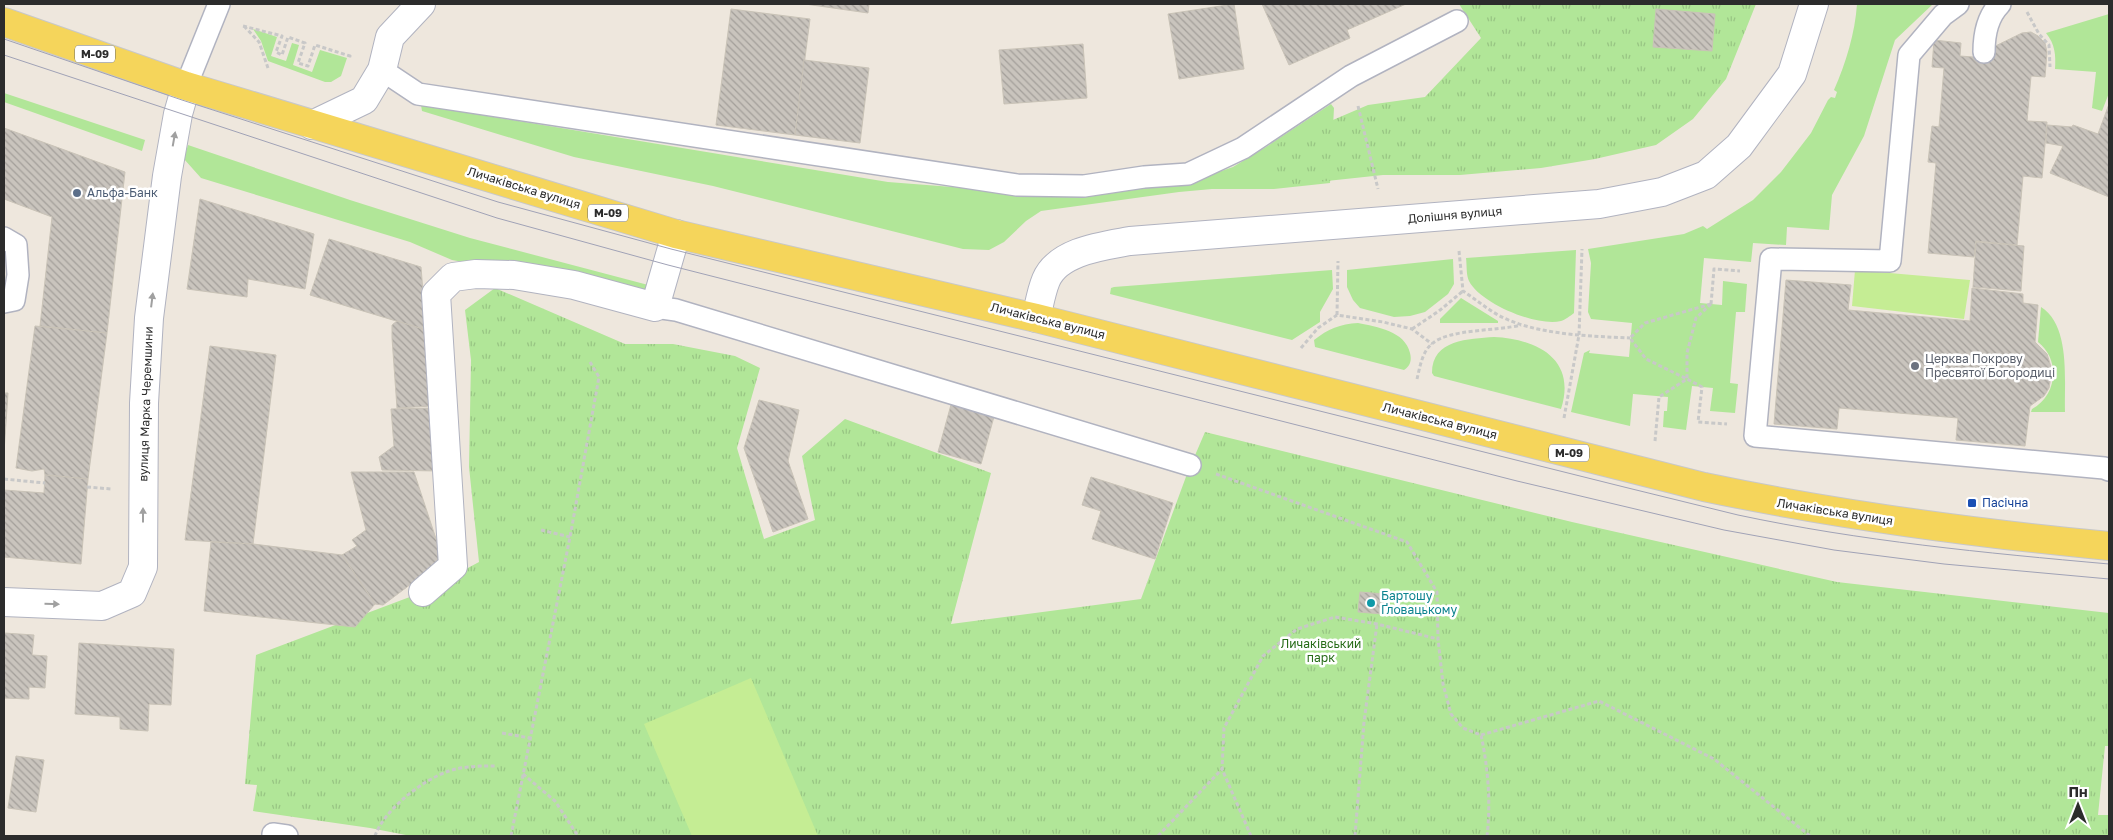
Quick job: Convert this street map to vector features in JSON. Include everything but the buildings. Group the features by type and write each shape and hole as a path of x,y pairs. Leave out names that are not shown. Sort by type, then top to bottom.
{"main road":[{"name":"Личаківська вулиця","path":"4,22 186,86 676,234 1036,318 1704,487 1798,507 1888,521 2109,546"}],"street":[{"path":"312,125 364,100 382,70 390,37 421,4"},
{"name":"Долішня вулиця","path":"1036,318 1046,279 1058,263 1092,248 1130,241 1599,204 1662,192 1706,175 1739,146 1792,74 1814,4"},
{"name":"вулиця Марка Черемшини","path":"4,602 102,606 132,593 143,567 144,403 149,318 168,176 178,114 186,86"},
{"path":"423,592 453,566 436,294 453,277 476,274 514,276 574,285 655,308 676,234"}],"lane":[{"path":"186,86 219,4"},
{"path":"1958,4 1943,15 1909,55 1890,262 1771,259 1755,436 2104,468 2109,470"},
{"path":"1984,52 1984,37 1992,12 2000,4"},
{"path":"382,70 418,94 1018,185 1084,186 1144,177 1188,174 1243,148 1351,76 1457,21"},
{"path":"4,238 16,245 18,275 14,300 4,302"},
{"path":"655,308 676,310 1190,465"}],"path":[{"path":"2022,4 2039,34 2049,46 2050,67"},
{"path":"268,68 259,42 243,26 282,36 276,52 282,55 288,37 305,43 298,63 308,66 315,45 350,56 347,65"},
{"path":"1357,102 1379,190"},
{"path":"1564,418 1570,397 1579,335 1582,249"},
{"path":"1459,251 1463,291"},
{"path":"1337,315 1338,261"},
{"path":"1687,378 1688,353 1696,318 1711,304 1714,269 1741,272"},
{"path":"1463,291 1500,316 1522,325 1579,335 1630,338 1646,359 1702,387 1698,422 1731,424"},
{"path":"1412,329 1439,311 1463,291"},
{"path":"1630,338 1644,323 1711,304"},
{"path":"1301,348 1318,328 1337,315 1383,322 1412,329 1432,344"},
{"path":"1417,379 1422,360 1432,344 1456,333 1501,330 1522,325"},
{"path":"511,836 600,377 590,362"},
{"path":"1655,441 1659,397 1687,378"},
{"path":"1190,465 1407,542 1437,592 1438,639 1443,684 1451,714 1463,728 1481,735 1599,701 1714,759 1810,836"},
{"path":"4,479 45,483"},
{"path":"87,487 114,489"},
{"path":"541,530 570,537"},
{"path":"1251,836 1222,769 1224,728 1263,656 1297,629 1335,617 1377,624 1438,639"},
{"path":"1355,836 1364,722 1377,624"},
{"path":"502,732 530,738"},
{"path":"1481,735 1486,759 1489,822 1487,836"},
{"path":"375,836 384,819 422,784 448,772 468,767 495,766"},
{"path":"1158,836 1222,769"},
{"path":"523,773 555,801 578,836"}],"green space":[{"path":"1459,4 1756,4 1726,79 1693,119 1656,145 1595,159 1541,168 1460,175 1383,175 1280,186 1272,146 1368,105 1425,97 1481,38"},
{"path":"1857,4 1933,4 1895,40 1864,136 1832,195 1829,230 1787,227 1786,245 1753,243 1751,262 1704,258 1700,303 1722,305 1723,281 1747,284 1745,312 1736,312 1730,383 1738,384 1735,413 1710,411 1713,388 1692,386 1686,430 1663,427 1664,411 1667,411 1668,397 1633,394 1630,426 1571,412 1584,353 1590,350 1589,353 1629,357 1632,323 1591,319 1588,312 1591,263 1588,249 1684,234 1703,226 1707,229 1753,200 1781,172 1811,133 1828,100 1831,97 1835,98 1837,92 1834,90 1849,48"},
{"path":"2109,14 2109,93 2102,111 2092,108 2096,72 2055,69 2054,50 2046,33"},
{"path":"253,29 277,37 271,56 286,61 292,43 299,45 293,65 312,72 320,50 347,58 341,76 331,82 325,82 268,61 261,41"},
{"path":"4,93 145,140 142,151 4,102"},
{"path":"1331,104 1334,108 1330,183 1274,189 1212,189 1179,192 1041,211 1026,221 1004,242 989,250 963,249 713,186 574,157 422,111 421,105 888,182 991,190 1035,196 1201,178 1233,167"},
{"path":"188,145 470,238 652,286 641,294 452,260 410,242 201,178 184,159"},
{"path":"1576,250 1574,313 1561,321 1538,320 1510,312 1484,297 1468,279 1466,258"},
{"path":"1453,259 1454,284 1448,294 1425,312 1410,316 1394,317 1360,308 1353,300 1347,287 1347,270"},
{"path":"1332,270 1333,289 1320,312 1320,322 1292,340 1110,294 1111,288 1114,287"},
{"path":"1855,270 1970,280 1964,319 1852,306"},
{"name":"Личаківський парк","path":"495,288 625,344 673,344 735,356 760,368 737,448 764,539 815,520 802,456 845,419 991,473 951,624 1141,599 1187,474 1205,432 1572,522 1837,582 2109,613 2109,746 2105,746 2098,815 2109,815 2109,836 411,836 253,811 257,785 245,784 256,655 423,592 479,562 469,467 471,360 465,310"},
{"path":"1461,298 1498,321 1498,323 1440,323 1440,319"},
{"path":"2041,307 2051,316 2062,340 2065,370 2065,412 2031,412 2047,396 2053,377 2050,358 2038,342"},
{"path":"1358,323 1389,331 1402,340 1411,356 1408,367 1404,370 1315,347 1314,340 1324,333 1340,326"},
{"path":"1494,337 1525,342 1538,347 1550,355 1558,365 1563,377 1564,392 1561,409 1434,376 1432,373 1438,353 1445,347 1463,340"},
{"path":"751,678 818,836 692,836 644,724"}],"tram line":[{"path":"4,39 182,100 498,202 671,249 1624,487 1738,515 1830,532 1969,551 2109,564"},
{"path":"4,55 497,218 668,265 1517,481 1724,530 1834,550 1944,564 2109,579"}],"place":[{"name":"Альфа-Банк","path":"77,193"},
{"name":"Церква Покрову Пресвятої Богородиці","path":"1915,366"},
{"name":"Пасічна","path":"1972,503"},
{"name":"Бартошу Ґловацькому","path":"1371,603"}]}
